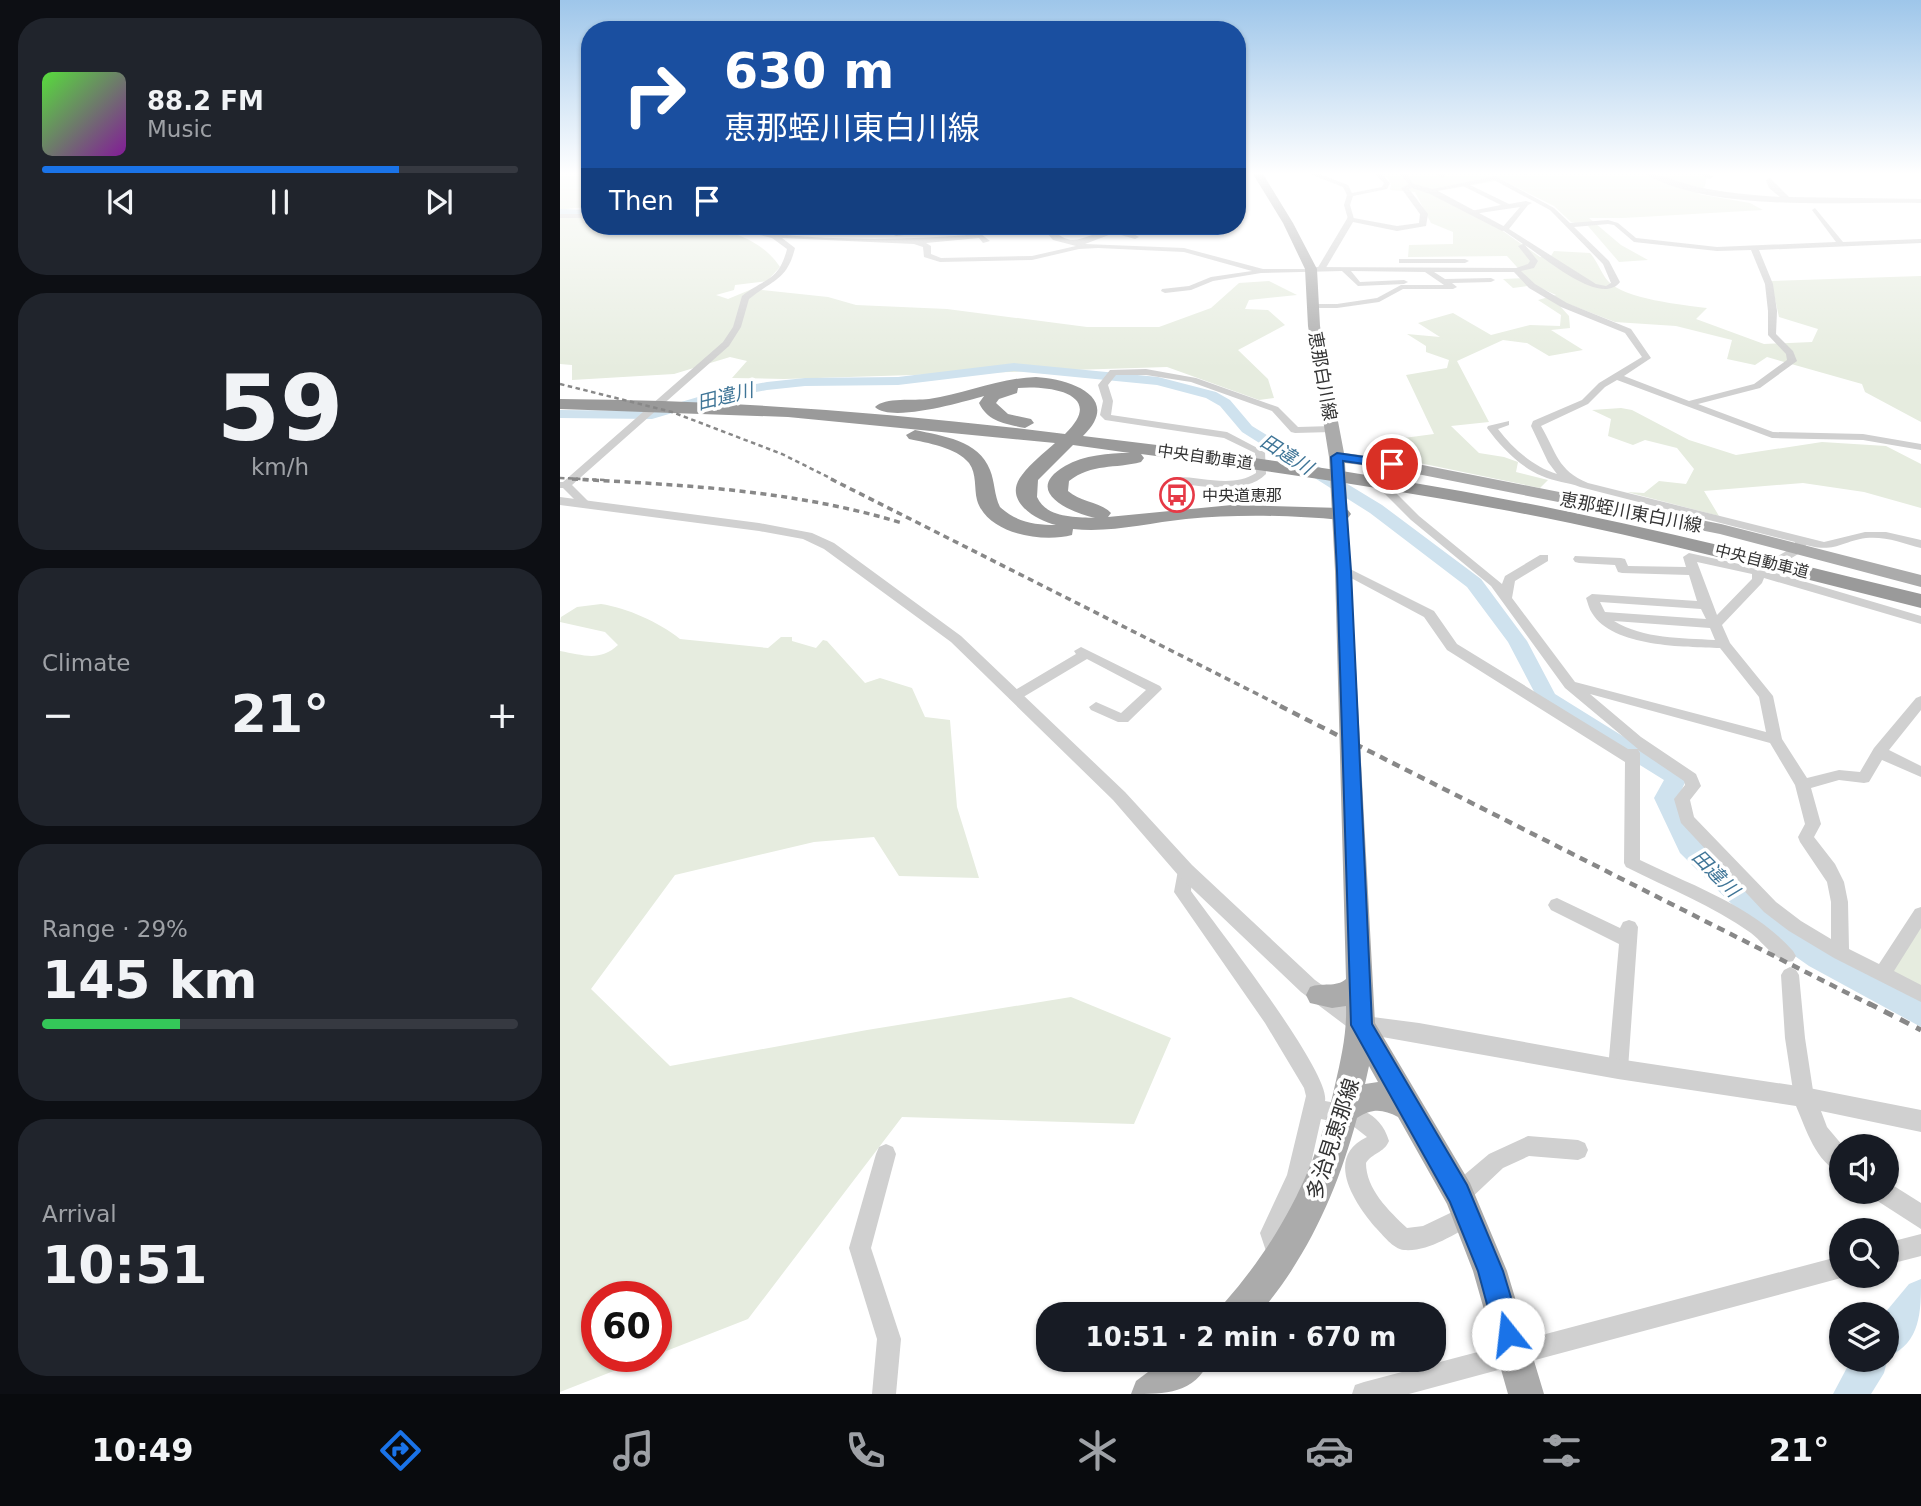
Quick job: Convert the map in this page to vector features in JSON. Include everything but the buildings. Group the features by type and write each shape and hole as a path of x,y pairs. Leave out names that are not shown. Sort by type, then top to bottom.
{"highway":[{"path":"731,408 914,406 951,400 1014,383 1061,385 1085,396 1089,403 1089,414 1085,425 1029,478 1025,487 1028,503 1048,518 1073,523 1273,510 1341,514"},
{"path":"1048,431 1008,420 991,412 986,403 993,395 1006,389 1032,386 1066,391 1079,400 1082,415 1022,475 1015,492 1017,502 1036,519 1075,530"},
{"name":"中央自動車道","path":"560,402 731,408 1048,431 1193,448 1242,462"},
{"name":"中央自動車道","path":"560,402 638,412 638,408 731,408"},
{"path":"731,408 850,423 913,434 947,444 968,453 978,463 989,506 1007,522 1044,531 1341,514"},
{"name":"中央自動車道","path":"1088,436 1242,462"},
{"path":"1168,515 1082,510 1064,500 1060,495 1059,484 1067,473 1076,468 1118,458 1242,462 1367,479"},
{"name":"中央自動車道","path":"1367,479 1626,529 1921,601"},
{"name":"中央自動車道","path":"1367,479 1664,529 1921,593"}],"main road":[{"name":"恵那白川線","path":"1297,239 1314,270 1313,306 1337,457 1362,1025 1463,1205 1490,1271 1526,1394"},
{"name":"恵那蛭川東白川線","path":"1337,457 1799,545 1921,580"},
{"path":"1320,995 1338,998 1348,994 1361,981"},
{"name":"多治見恵那線","path":"1246,1302 1279,1259 1309,1210 1325,1174 1339,1113 1354,1076 1362,1025"},
{"path":"1339,1113 1360,1099 1371,1096 1394,1099 1409,1107"},
{"path":"1149,1394 1177,1372"}],"street":[{"path":"585,504 563,485 638,412 652,410 726,344 737,327 747,296 782,274 791,248 778,239"},
{"path":"879,239 915,242 947,239"},
{"path":"1060,239 1082,245 1184,250 1263,271"},
{"path":"915,242 927,246 927,255 930,257 954,261 1038,257 1096,239"},
{"path":"1314,270 1336,239"},
{"path":"1517,239 1593,286 1604,289 1613,286 1616,282 1613,272 1581,239"},
{"path":"1165,290 1191,288 1211,279 1263,271 1494,271 1531,266 1534,261 1517,239"},
{"path":"1633,239 1694,247 1741,249 1756,254 1842,245 1921,241"},
{"path":"1837,239 1842,245"},
{"path":"1691,403 1757,386 1792,361 1790,353 1772,335 1770,295 1765,270 1756,254"},
{"path":"1362,269 1367,261 1505,261 1532,286 1564,305 1630,333 1647,358 1615,376 1585,402 1541,421 1536,426 1558,472 1565,478"},
{"path":"1313,306 1337,306 1379,300 1401,287 1453,287 1426,271 1421,261"},
{"path":"1346,271 1358,284 1500,280 1494,271"},
{"path":"1167,485 1173,484 1175,480 1227,483 1249,481 1261,474 1260,452 1227,435 1108,418 1105,415 1108,401 1103,385 1114,372 1146,372 1194,380 1275,409 1295,430 1332,429"},
{"path":"1615,376 1691,403 1750,429 1772,435 1863,437 1921,447"},
{"path":"1505,423 1492,428 1522,459 1554,479 1565,478 1799,545 1824,546 1865,535 1886,535 1921,544"},
{"path":"1388,491 1415,518 1495,583 1570,685 1636,740 1691,778 1693,786 1682,799 1688,819 1770,907 1795,926 1840,953 1921,994"},
{"path":"560,504 585,504 759,527 819,540 956,639 1119,796 1185,870 1320,995 1362,1025 1419,1032 1618,1069 1804,1097 1921,1121"},
{"path":"1759,571 1799,545"},
{"path":"1840,953 1836,886 1832,874 1809,846 1806,837 1813,824 1803,785 1775,738 1766,695 1724,644 1705,605 1689,557 1759,571 1921,620"},
{"path":"1506,598 1509,579 1544,558"},
{"path":"1579,559 1621,562 1622,569 1692,571"},
{"path":"1344,571 1429,614 1452,647 1632,760"},
{"path":"1601,616 1714,623 1758,580 1759,571"},
{"path":"1705,605 1592,598 1593,605 1601,616 1623,632 1644,639 1724,644"},
{"path":"1015,696 1084,652 1155,689 1123,719 1096,706"},
{"path":"1570,685 1775,738"},
{"path":"1803,785 1839,775 1864,778 1879,752 1921,701"},
{"path":"1636,740 1632,760 1632,863 1730,914 1786,959"},
{"path":"1879,752 1921,772"},
{"path":"1185,870 1182,892 1272,1017 1313,1085 1339,1113 1379,1132 1379,1141 1362,1150 1356,1159 1353,1174 1371,1206 1403,1239 1414,1240 1463,1205 1496,1161 1528,1146 1578,1150"},
{"path":"1556,905 1629,933 1618,1069"},
{"path":"1882,974 1921,914"},
{"path":"1795,926 1786,959 1804,1097 1819,1134 1829,1147"},
{"path":"884,1394 889,1339 860,1248 886,1154"},
{"path":"1899,1202 1921,1217"},
{"path":"1899,1251 1921,1245"},
{"path":"1364,1394 1829,1270"}],"shaded area":[{"path":"560,239 747,239 764,249 780,267 767,281 735,285 734,290 716,295 728,299 752,289 828,297 856,305 947,309 1087,327 1159,327 1211,308 1239,283 1269,281 1297,295 1249,300 1245,309 1268,310 1285,325 1238,350 1268,379 1274,398 1259,400 1167,367 784,379 732,378 747,361 730,357 674,374 572,380 572,365 560,364"},
{"path":"1453,239 1514,239 1540,257 1551,256 1554,251 1590,253 1606,278 1616,287 1640,297 1707,308 1696,319 1764,344 1812,342 1818,329 1779,317 1771,281 1921,276 1921,422 1865,392 1862,384 1767,357 1755,365 1727,359 1732,340 1676,326 1615,322 1571,305 1559,305 1569,316 1570,328 1551,330 1583,350 1549,356 1527,343 1503,340 1457,361 1489,422 1451,426 1479,453 1518,462 1516,472 1548,480 1540,488 1371,453 1381,441 1434,434 1406,375 1447,368 1449,360 1426,352 1426,346 1407,334 1440,337 1418,323 1453,313 1491,335 1530,325 1560,326 1561,315 1538,300 1556,295 1534,285 1513,288 1503,279 1527,278 1507,256 1408,257 1409,245 1453,244"},
{"path":"1599,239 1614,239 1648,260 1619,262"},
{"path":"1592,410 1632,410 1689,440 1736,455 1822,442 1886,446 1921,464 1921,508 1864,492 1803,483 1704,491 1719,516 1627,492 1644,493 1659,481 1686,484 1694,469 1677,448 1645,440 1633,445 1608,436 1611,419"},
{"path":"601,604 621,609 662,627 680,639 768,648 781,637 792,637 792,641 816,648 823,640 827,641 865,683 880,678 912,688 925,717 950,720 957,807 979,878 899,876 874,837 814,842 675,875 591,989 670,1066 1071,997 1171,1038 1134,1124 902,1117 748,1319 672,1349 672,1281 581,1281 581,1372 611,1372 560,1392 560,651 598,655 605,654 618,645 605,632 560,622 561,617 577,607"},
{"path":"1921,922 1921,990 1889,972"}],"waterway":[{"name":"田違川","path":"560,414 652,415 718,395 767,386 805,382 898,381 1014,367 1158,381 1211,395 1225,403 1247,429 1376,509 1474,583 1517,641 1547,698 1621,745 1662,766 1676,778 1666,798 1689,846 1768,924 1818,958 1921,1015"},
{"path":"1899,1324 1921,1296"},
{"path":"1851,1394 1864,1372"}],"railway":[{"path":"560,384 672,412 782,454 834,480"},
{"path":"560,478 605,480"},
{"path":"572,479 697,487 780,496 902,523"},
{"path":"831,479 1283,707"},
{"path":"1280,706 1871,1005"},
{"path":"1868,1003 1921,1030"}],"place":[{"name":"中央道恵那","path":"1177,495"}],"route":[{"path":"1392,464 1337,457 1362,1025 1459,1194 1490,1271 1508,1334"}]}
